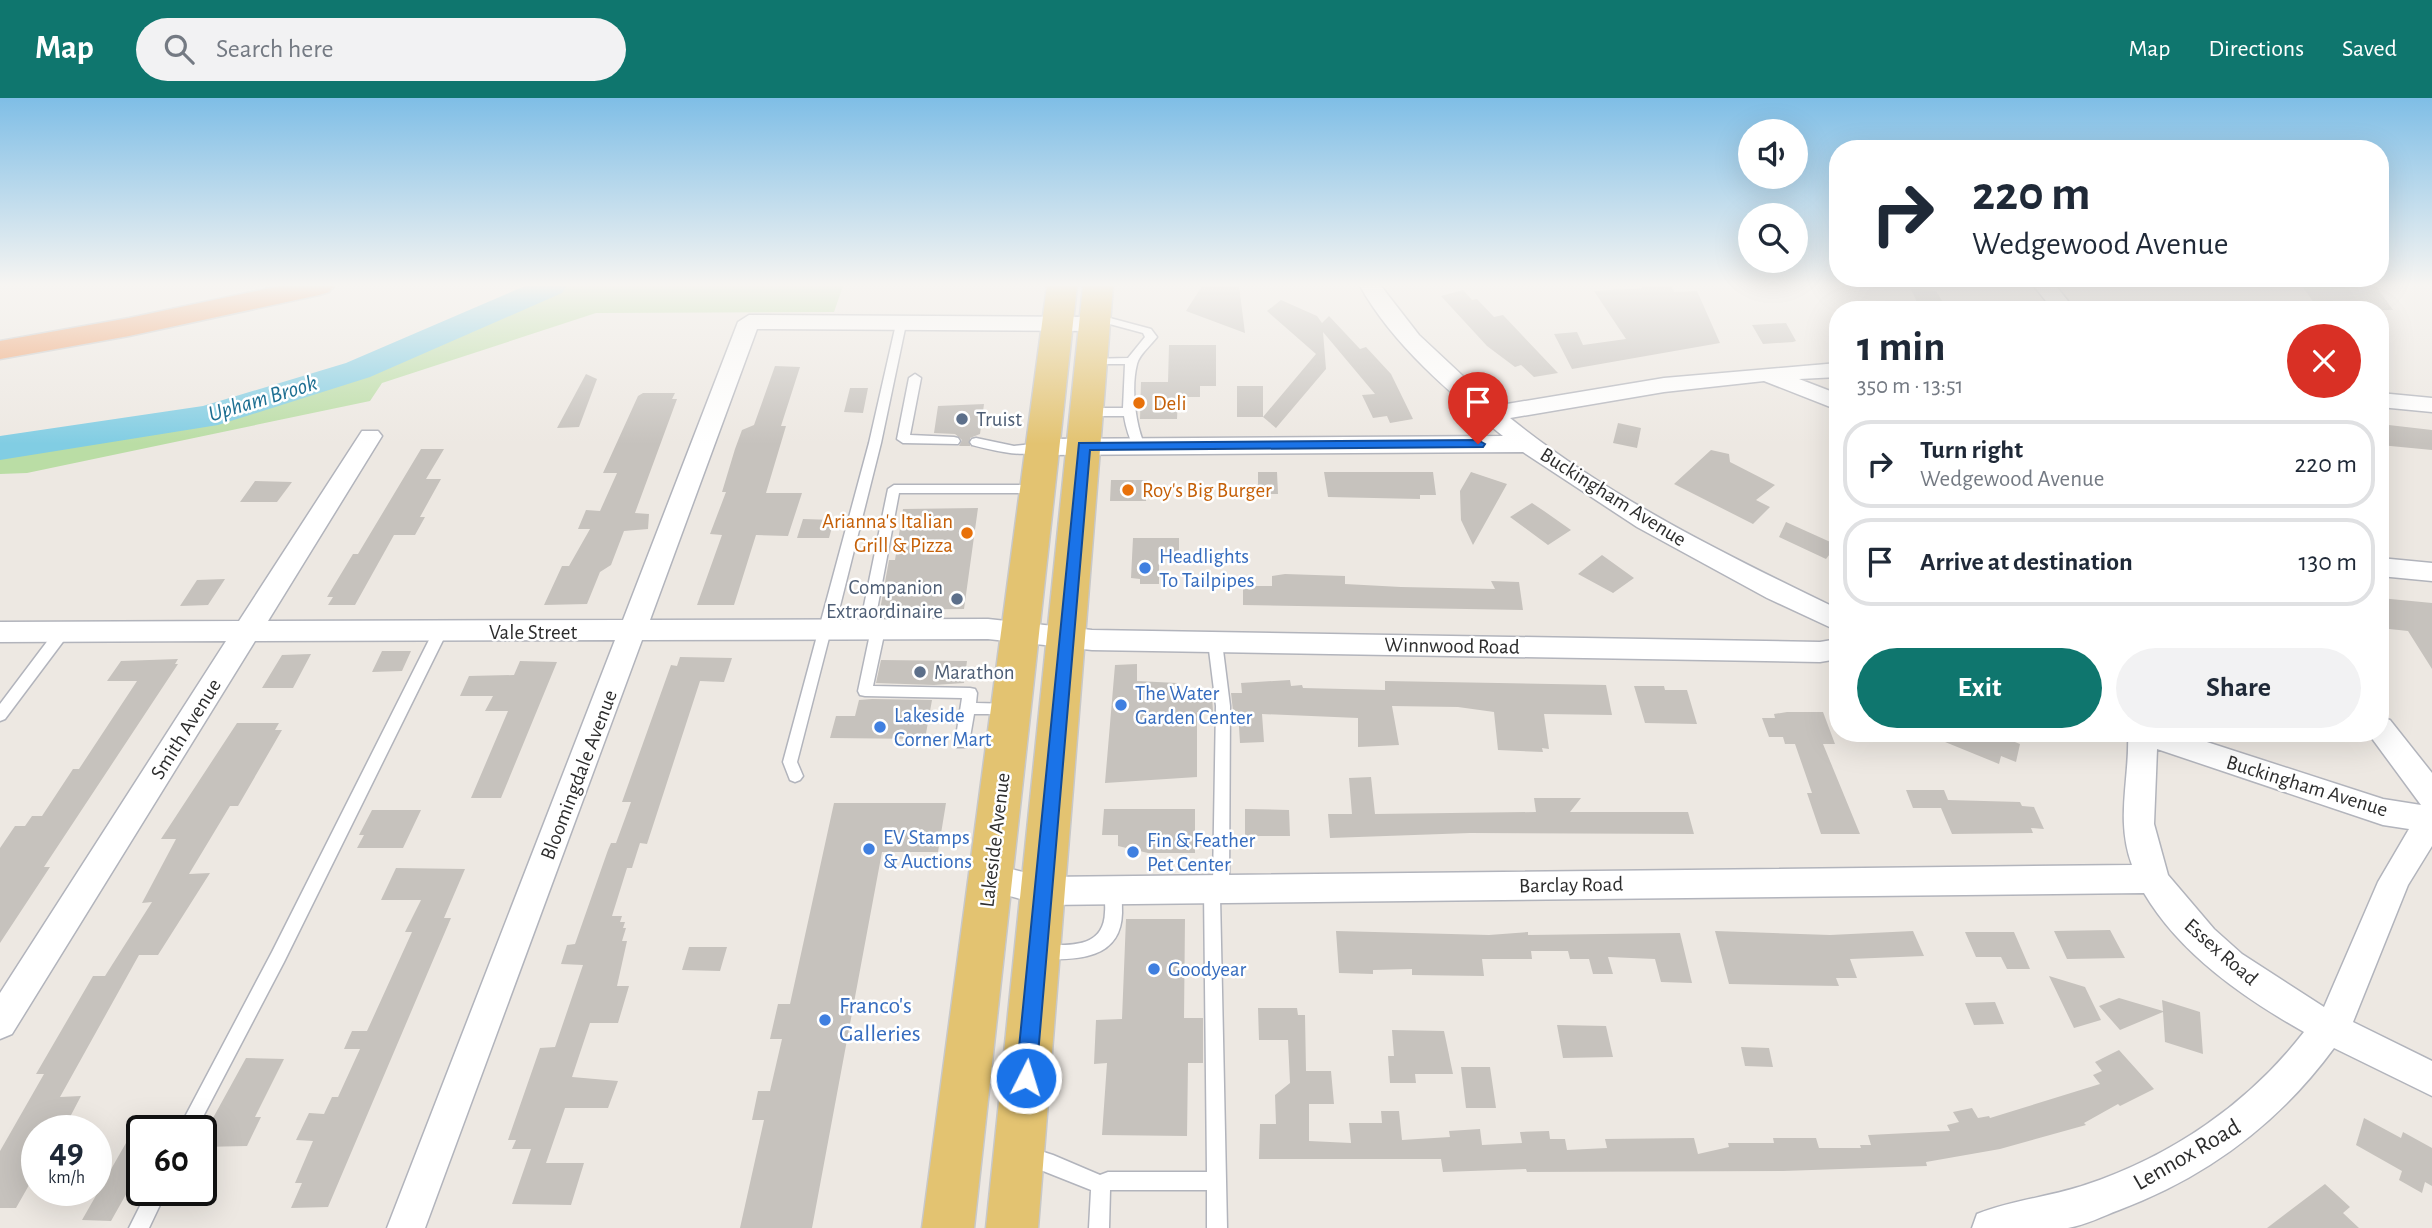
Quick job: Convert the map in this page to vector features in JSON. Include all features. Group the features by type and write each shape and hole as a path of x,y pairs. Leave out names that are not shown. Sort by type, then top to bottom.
{"highway":[{"path":"0,350 63,339"}],"main road":[{"name":"Lakeside Avenue","path":"948,1228 1042,447 1071,339"},
{"name":"Lakeside Avenue","path":"1012,1228 1091,361 1085,339"}],"street":[{"name":"Bloomingdale Avenue","path":"406,1228 743,339"},
{"name":"Buckingham Avenue","path":"1413,339 1492,414 1530,444 1653,525 1829,616"},
{"path":"1492,414 1610,391 1762,373 1829,370"},
{"path":"1762,373 1829,399"},
{"path":"2389,401 2432,404"},
{"path":"1042,447 1085,429 1139,446 1530,444"},
{"name":"Smith Avenue","path":"0,1023 370,436"},
{"path":"2389,568 2432,572"},
{"name":"Vale Street","path":"0,632 872,630 1020,632 1066,637"},
{"name":"Winnwood Road","path":"1066,637 1215,642 1829,650"},
{"path":"2389,740 2432,796"},
{"name":"Essex Road","path":"2142,742 2138,803 2153,879 2185,921 2215,952 2292,1008 2432,1079"},
{"name":"Buckingham Avenue","path":"2170,742 2384,812 2432,820"},
{"name":"Lennox Road","path":"1991,1228 2047,1218 2124,1192 2190,1159 2245,1122 2282,1088 2342,1008 2401,867 2432,828"},
{"name":"Barclay Road","path":"991,878 1043,891 2153,879"}],"lane":[{"path":"795,776 790,762 869,467 898,339"},
{"path":"1139,446 1132,430 1129,412 1131,361 1150,339"},
{"path":"1091,361 1131,361"},
{"path":"915,379 903,439 954,441"},
{"path":"1085,429 1129,412"},
{"path":"976,442 1014,450 1042,447"},
{"path":"962,743 970,693 865,691 894,489 1037,489"},
{"path":"0,715 63,631"},
{"path":"195,1115 440,632"},
{"path":"1215,642 1223,706 1217,889 1217,1228"},
{"path":"968,709 1011,708"},
{"path":"1038,952 1085,952 1104,939 1112,928 1113,890"},
{"path":"1019,1153 1053,1164 1101,1185"},
{"path":"1101,1185 1108,1181 1217,1181"},
{"path":"1098,1228 1101,1185"},
{"path":"139,1228 150,1206"}],"green space":[{"path":"423,339 517,339 382,383 370,401 27,473 0,474 0,457 190,415 249,410 356,370"}],"building":[{"path":"1299,339 1324,339 1326,369 1276,428 1263,417 1316,354"},
{"path":"1329,339 1350,339 1360,349 1366,347 1391,374 1413,419 1390,423 1387,416 1373,418 1362,395 1375,394"},
{"path":"1480,339 1526,339 1558,373 1534,377 1521,365 1515,367"},
{"path":"1556,339 1580,339 1583,345 1626,339 1718,339 1720,343 1572,369"},
{"path":"1760,339 1795,339 1796,341 1793,342 1763,344"},
{"path":"1169,345 1216,345 1216,386 1200,386 1200,397 1178,397 1177,419 1140,419 1141,382 1168,382"},
{"path":"775,366 800,367 781,426 786,426 766,493 802,493 788,536 756,535 734,605 697,605 722,535 710,534 726,492 722,492 735,449 742,430 754,425"},
{"path":"586,374 597,379 579,427 557,428"},
{"path":"1237,386 1263,386 1263,417 1237,417"},
{"path":"850,388 868,388 863,413 844,412"},
{"path":"643,393 675,393 672,399 677,399 635,513 649,514 648,529 624,531 611,565 600,572 587,604 544,605 562,566 569,566 590,529 578,529 586,510 600,511 617,473 603,473 638,396"},
{"name":"Truist","path":"984,404 980,434 970,438 970,446 959,446 962,440 955,434 934,433 938,406"},
{"path":"1618,423 1641,428 1637,448 1613,443"},
{"path":"2389,425 2432,430 2432,450 2389,446"},
{"path":"421,449 444,449 426,479 441,479 420,517 425,517 415,535 394,535 355,605 328,605 333,597 327,597 353,554 358,554"},
{"path":"1711,450 1729,454 1730,462 1775,485 1756,500 1770,507 1753,524 1674,484"},
{"path":"1258,472 1277,472 1278,494 1258,494"},
{"path":"1324,472 1433,472 1436,495 1420,495 1420,499 1328,497"},
{"path":"1471,472 1507,484 1473,545 1461,520 1460,491"},
{"name":"Roy's Big Burger","path":"1111,480 1147,480 1146,501 1110,501"},
{"path":"255,481 292,482 277,502 240,502"},
{"path":"1532,503 1571,530 1548,545 1510,517"},
{"path":"978,508 964,609 880,610 889,560 895,560 903,509"},
{"path":"803,519 834,520 829,538 797,538"},
{"path":"1786,522 1829,541 1829,555 1826,559 1779,537"},
{"name":"Headlights To Tailpipes","path":"1133,538 1179,538 1179,558 1159,558 1159,584 1140,584 1140,579 1131,578"},
{"path":"1602,555 1634,578 1613,593 1578,574"},
{"path":"1272,576 1345,576 1345,584 1401,587 1495,589 1491,581 1519,582 1523,610 1243,605 1243,586 1272,586"},
{"path":"225,579 208,605 180,606 197,580"},
{"path":"2389,599 2432,603 2432,669 2408,631 2389,629"},
{"path":"382,651 411,651 402,671 372,672"},
{"path":"311,654 293,688 262,688 282,655"},
{"path":"680,657 732,658 724,682 700,681 647,844 640,843 632,868 627,868 612,916 622,916 620,922 625,922 623,928 626,928 622,941 627,941 617,986 629,986 618,1023 590,1023 572,1077 618,1081 608,1108 565,1108 546,1163 584,1163 571,1205 512,1204 531,1149 512,1149 516,1140 508,1140 540,1048 555,1047 583,965 561,964 567,945 575,944 611,843 616,843 631,802 622,802 671,665 677,666"},
{"path":"178,659 175,664 178,664 44,867 50,867 0,943 0,848 15,826 25,826 32,816 42,816 73,769 79,769 137,681 107,681 121,661"},
{"path":"881,660 967,661 964,683 876,683"},
{"path":"520,661 557,662 501,798 471,798 508,711 485,711 493,696 460,696 469,676 514,675"},
{"path":"1137,664 1137,681 1177,683 1177,695 1212,694 1213,712 1197,712 1197,777 1105,783 1115,665"},
{"path":"1290,680 1291,686 1302,685 1303,688 1385,690 1385,681 1606,685 1612,715 1544,714 1549,749 1542,748 1543,752 1498,750 1494,712 1458,707 1392,706 1399,745 1358,747 1358,718 1262,714 1264,742 1240,743 1238,711 1233,711 1231,693 1242,693 1241,683"},
{"path":"1634,686 1664,686 1665,690 1687,690 1697,724 1645,723"},
{"name":"Lakeside Corner Mart","path":"859,700 932,700 925,739 830,738 836,716 855,716"},
{"path":"1823,712 1829,728 1829,742 1835,744 1823,744 1860,834 1821,834 1807,793 1812,793 1795,744 1785,744 1783,737 1769,737 1762,718 1775,718 1774,714"},
{"path":"237,723 279,723 275,730 282,730 238,806 230,806 189,874 210,873 158,955 139,955 60,1097 81,1096 71,1115 21,1115 21,1199 16,1208 0,1208 0,1151 44,1074 36,1074 93,976 105,976 152,902 142,903 176,839 161,839"},
{"path":"1945,742 2020,744 2016,762 2001,756 1999,764"},
{"path":"1371,777 1375,814 1536,812 1534,798 1581,798 1570,812 1688,812 1694,834 1470,833 1330,838 1328,814 1352,814 1349,778"},
{"path":"1906,790 1944,790 1948,800 2020,802 2022,806 2034,807 2044,829 2031,828 2033,833 1952,834 1941,808 1913,808"},
{"path":"834,803 946,803 938,852 882,852 812,1228 740,1228 764,1120 752,1120 758,1091 770,1091 782,1039 770,1039 778,1004 790,1004"},
{"path":"1104,809 1195,809 1195,853 1148,853 1118,846 1118,835 1102,835"},
{"path":"1245,809 1289,810 1290,836 1245,836"},
{"path":"372,810 421,810 403,848 357,848 364,835 359,835"},
{"path":"396,868 465,869 444,918 451,918 328,1207 291,1208 302,1183 295,1183 313,1141 296,1140 309,1113 324,1114 332,1097 338,1097 360,1049 344,1049 352,1031 367,1031 412,932 405,932 421,900 381,900"},
{"name":"Goodyear","path":"1126,919 1185,919 1184,1018 1203,1018 1203,1063 1188,1063 1187,1136 1102,1135 1107,1063 1094,1064 1096,1020 1122,1019"},
{"path":"2110,930 2125,958 2067,959 2054,931"},
{"path":"1336,931 1489,935 1528,932 1528,935 1680,933 1692,983 1661,982 1655,959 1608,957 1613,974 1593,974 1589,959 1570,959 1568,951 1531,951 1532,959 1482,959 1484,976 1412,975 1412,969 1373,970 1373,974 1339,973"},
{"path":"1715,931 1830,935 1913,931 1924,956 1850,959 1857,978 1836,978 1839,986 1729,984"},
{"path":"1965,932 2014,932 2030,969 2007,969 2001,957 1976,957"},
{"path":"689,947 727,947 720,971 682,970"},
{"path":"2049,976 2085,987 2101,1020 2074,1028"},
{"path":"2119,998 2163,1011 2162,1000 2200,1012 2203,1054 2165,1042 2163,1012 2120,1030 2099,1006"},
{"path":"1995,1002 2004,1024 1974,1025 1965,1003"},
{"path":"1258,1008 1297,1008 1298,1015 1305,1015 1306,1071 1331,1071 1334,1104 1309,1104 1309,1141 1351,1143 1349,1123 1382,1123 1381,1111 1399,1111 1402,1140 1450,1137 1449,1131 1480,1129 1482,1145 1522,1143 1520,1132 1549,1131 1550,1139 1565,1139 1567,1150 1607,1148 1605,1139 1694,1138 1698,1154 1729,1147 1728,1143 1774,1143 1773,1138 1816,1138 1819,1148 1861,1148 1860,1145 1871,1145 1868,1135 1950,1131 1947,1125 1959,1122 1953,1112 1972,1108 1978,1118 1990,1118 2100,1084 2093,1075 2102,1071 2095,1062 2119,1050 2154,1089 2120,1106 2118,1104 2084,1123 2086,1125 2000,1149 1926,1162 1927,1166 1783,1171 1527,1172 1526,1169 1443,1172 1441,1159 1259,1159 1260,1124 1276,1124 1275,1095 1290,1083 1288,1040 1259,1040"},
{"path":"1557,1025 1606,1026 1613,1057 1563,1058"},
{"path":"1392,1030 1444,1031 1453,1074 1415,1074 1416,1083 1390,1083 1388,1056 1394,1056"},
{"path":"1741,1047 1769,1048 1773,1067 1745,1066"},
{"path":"246,1058 284,1059 255,1117 261,1117 247,1146 217,1147 217,1115 215,1115"},
{"path":"1461,1067 1490,1067 1496,1108 1466,1108"},
{"path":"2364,1118 2401,1138 2403,1132 2432,1148 2432,1186 2425,1182 2422,1193 2399,1180 2402,1171 2356,1145"},
{"path":"126,1143 126,1194 111,1221 82,1220 90,1206 112,1206 112,1168"},
{"path":"2325,1184 2350,1207 2343,1213 2359,1228 2267,1228"}],"waterway":[{"name":"Upham Brook","path":"0,448 206,417 358,370 430,339"}],"place":[{"name":"Deli","path":"1139,403"},
{"name":"Truist","path":"962,419"},
{"name":"Roy's Big Burger","path":"1128,490"},
{"name":"Arianna's Italian Grill & Pizza","path":"967,533"},
{"name":"Headlights To Tailpipes","path":"1145,568"},
{"name":"Companion Extraordinaire","path":"957,599"},
{"name":"Marathon","path":"920,672"},
{"name":"The Water Garden Center","path":"1121,705"},
{"name":"Lakeside Corner Mart","path":"880,727"},
{"name":"EV Stamps & Auctions","path":"869,849"},
{"name":"Fin & Feather Pet Center","path":"1133,852"},
{"name":"Goodyear","path":"1154,969"},
{"name":"Franco's Galleries","path":"825,1020"}],"route":[{"path":"1026,1078 1084,446 1478,444"}]}
